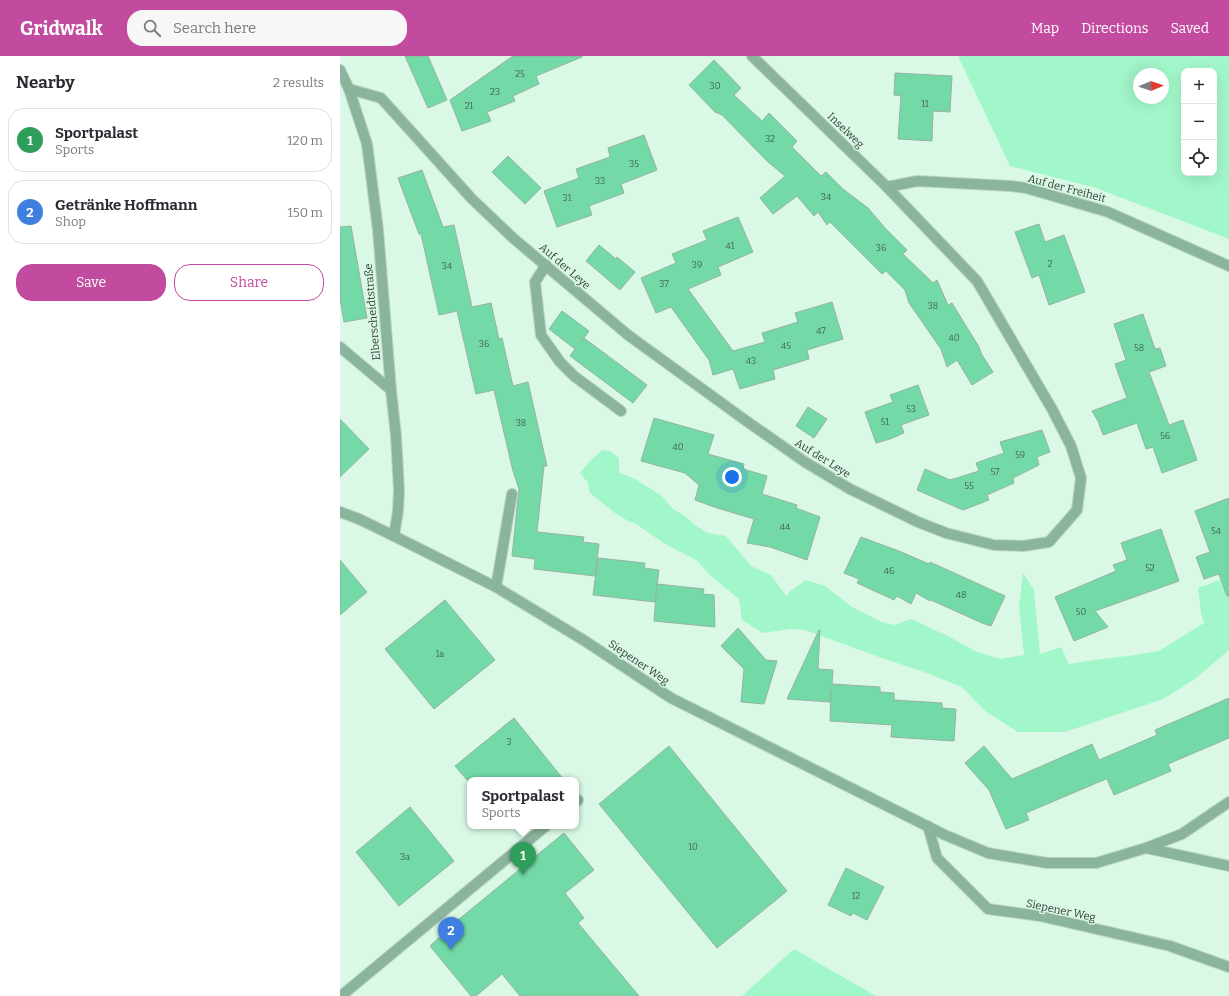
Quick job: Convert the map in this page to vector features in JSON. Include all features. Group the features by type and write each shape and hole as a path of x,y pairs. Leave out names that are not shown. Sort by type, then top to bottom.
{"street":[{"name":"Inselweg","path":"752,56 922,222"},
{"path":"340,70 349,89"},
{"name":"Auf der Leye","path":"349,89 381,98 472,199 514,238 646,349 805,462 850,489 918,522 946,533 994,545 1023,546 1049,542 1077,510 1081,478 1071,446 1052,409 977,281 922,222"},
{"name":"Elberscheidtstraße","path":"349,89 367,144 378,230 396,436 399,490 398,511 394,536"},
{"name":"Auf der Freiheit","path":"887,187 917,181 1026,188 1108,212 1229,266"},
{"path":"546,265 534,282 541,336 560,362 574,376 621,411"},
{"path":"340,347 391,390"},
{"path":"496,587 512,494"},
{"name":"Siepener Weg","path":"340,512 360,519 496,587 585,641 671,698 945,835 988,853 1047,863 1096,863 1146,848 1182,834 1229,802"},
{"name":"Siepener Weg","path":"928,826 937,858 988,908 1040,916 1170,946 1229,967"},
{"path":"341,996 542,829"},
{"name":"Siepener Weg","path":"1146,848 1229,866"}],"green space":[{"path":"958,56 1229,56 1229,239 1096,188 1010,166"},
{"path":"602,450 610,451 619,458 620,473 635,479 662,496 673,509 708,533 726,536 751,566 771,575 787,597 789,592 806,580 825,586 852,607 884,623 895,625 911,619 948,636 975,651 1000,659 1024,655 1019,607 1023,573 1034,590 1040,654 1061,647 1069,664 1159,651 1204,623 1201,613 1198,588 1225,578 1229,584 1229,650 1195,679 1163,699 1065,732 1018,732 985,711 962,687 805,630 791,629 763,633 742,620 739,599 712,577 696,560 665,544 636,524 615,513 590,493 588,483 580,473"},
{"path":"794,949 876,996 742,996"}],"building":[{"path":"405,56 428,56 447,100 428,108"},
{"path":"513,56 582,57 536,76 539,84 513,96 515,101 487,112 491,121 462,131 450,100"},
{"path":"714,60 741,88 734,95 762,121 769,113 797,141 792,147 821,176 826,172 843,189 868,208 907,250 903,254 933,283 937,280 948,305 952,303 993,372 972,385 957,360 947,367 941,349 909,303 905,290 886,271 882,274 830,222 827,225 818,212 814,216 797,196 773,214 760,198 785,176 768,162 722,115 715,112 689,85"},
{"path":"895,73 952,76 950,112 933,111 932,141 898,139 901,96 894,95"},
{"path":"644,135 657,170 621,184 624,193 589,206 592,215 557,227 544,191 579,178 576,169 610,157 608,148"},
{"path":"508,156 541,188 525,204 492,172"},
{"path":"422,170 443,227 454,225 472,307 491,303 499,339 502,338 513,386 528,382 547,466 544,466 537,532 584,537 583,542 599,544 595,576 534,569 535,559 512,556 519,489 513,471 494,390 476,394 457,311 439,315 421,234 419,234 398,178"},
{"path":"738,217 753,252 718,267 721,275 688,289 733,351 765,342 762,333 798,322 795,313 832,302 843,339 807,350 809,359 773,370 775,379 740,389 733,369 713,375 709,360 671,307 656,313 641,278 676,263 672,254 707,240 703,231"},
{"path":"1039,224 1045,242 1064,235 1085,292 1049,305 1039,275 1032,278 1015,232"},
{"path":"351,226 367,318 344,322 340,298 340,227"},
{"path":"599,245 616,259 617,257 635,272 620,290 586,261"},
{"path":"562,311 589,331 580,343 584,338 647,385 633,403 570,356 575,349 549,329"},
{"path":"1143,314 1155,349 1160,348 1166,366 1149,372 1169,425 1183,420 1197,460 1162,473 1153,447 1146,449 1137,423 1103,435 1098,421 1092,411 1127,398 1115,364 1126,360 1114,324"},
{"path":"918,385 929,415 901,425 904,433 876,443 865,412 893,402 890,395"},
{"path":"808,407 827,419 814,438 796,426"},
{"path":"654,418 714,435 708,454 744,464 743,469 767,476 762,494 797,505 796,508 820,517 807,560 770,547 747,543 754,519 695,500 699,485 685,473 641,461"},
{"path":"340,419 369,449 340,477"},
{"path":"1042,430 1050,452 1037,457 1039,465 1013,478 1014,483 987,495 989,500 963,510 917,490 925,469 950,480 979,471 976,463 1004,453 1000,442"},
{"path":"1229,498 1229,596 1227,596 1219,574 1204,579 1196,557 1210,552 1195,511"},
{"path":"1161,529 1179,581 1095,611 1108,627 1074,641 1055,597 1116,571 1113,565 1127,560 1121,543"},
{"path":"861,537 929,564 930,562 1005,596 991,626 931,600 930,601 916,593 911,604 897,596 894,600 857,583 859,579 844,573"},
{"path":"598,558 645,563 644,568 659,570 655,602 593,595"},
{"path":"340,560 367,592 340,615"},
{"path":"657,584 704,589 703,594 714,595 715,627 654,621"},
{"path":"445,600 495,660 434,709 385,649"},
{"path":"738,628 766,660 777,661 764,704 741,702 744,669 721,646"},
{"path":"819,630 818,669 833,670 832,684 880,687 880,692 894,693 894,700 942,703 942,708 956,709 954,741 891,737 892,725 830,721 831,690 830,702 787,699"},
{"path":"1229,698 1229,738 1168,764 1171,771 1114,795 1106,779 1026,813 1029,820 1006,829 989,790 965,763 984,746 1012,779 1092,744 1099,760 1157,735 1155,730"},
{"path":"514,718 562,777 467,777 467,780 455,766"},
{"path":"669,746 787,891 717,948 599,804"},
{"path":"410,807 454,861 399,906 356,852"},
{"path":"564,833 594,870 565,893 584,918 578,923 639,996 520,996 502,974 476,996 471,996 430,946 458,920"},
{"path":"846,868 884,887 867,920 853,913 851,916 828,905"}],"place":[{"name":"Sportpalast","path":"523,875"},
{"name":"Getränke Hoffmann","path":"451,950"}]}
